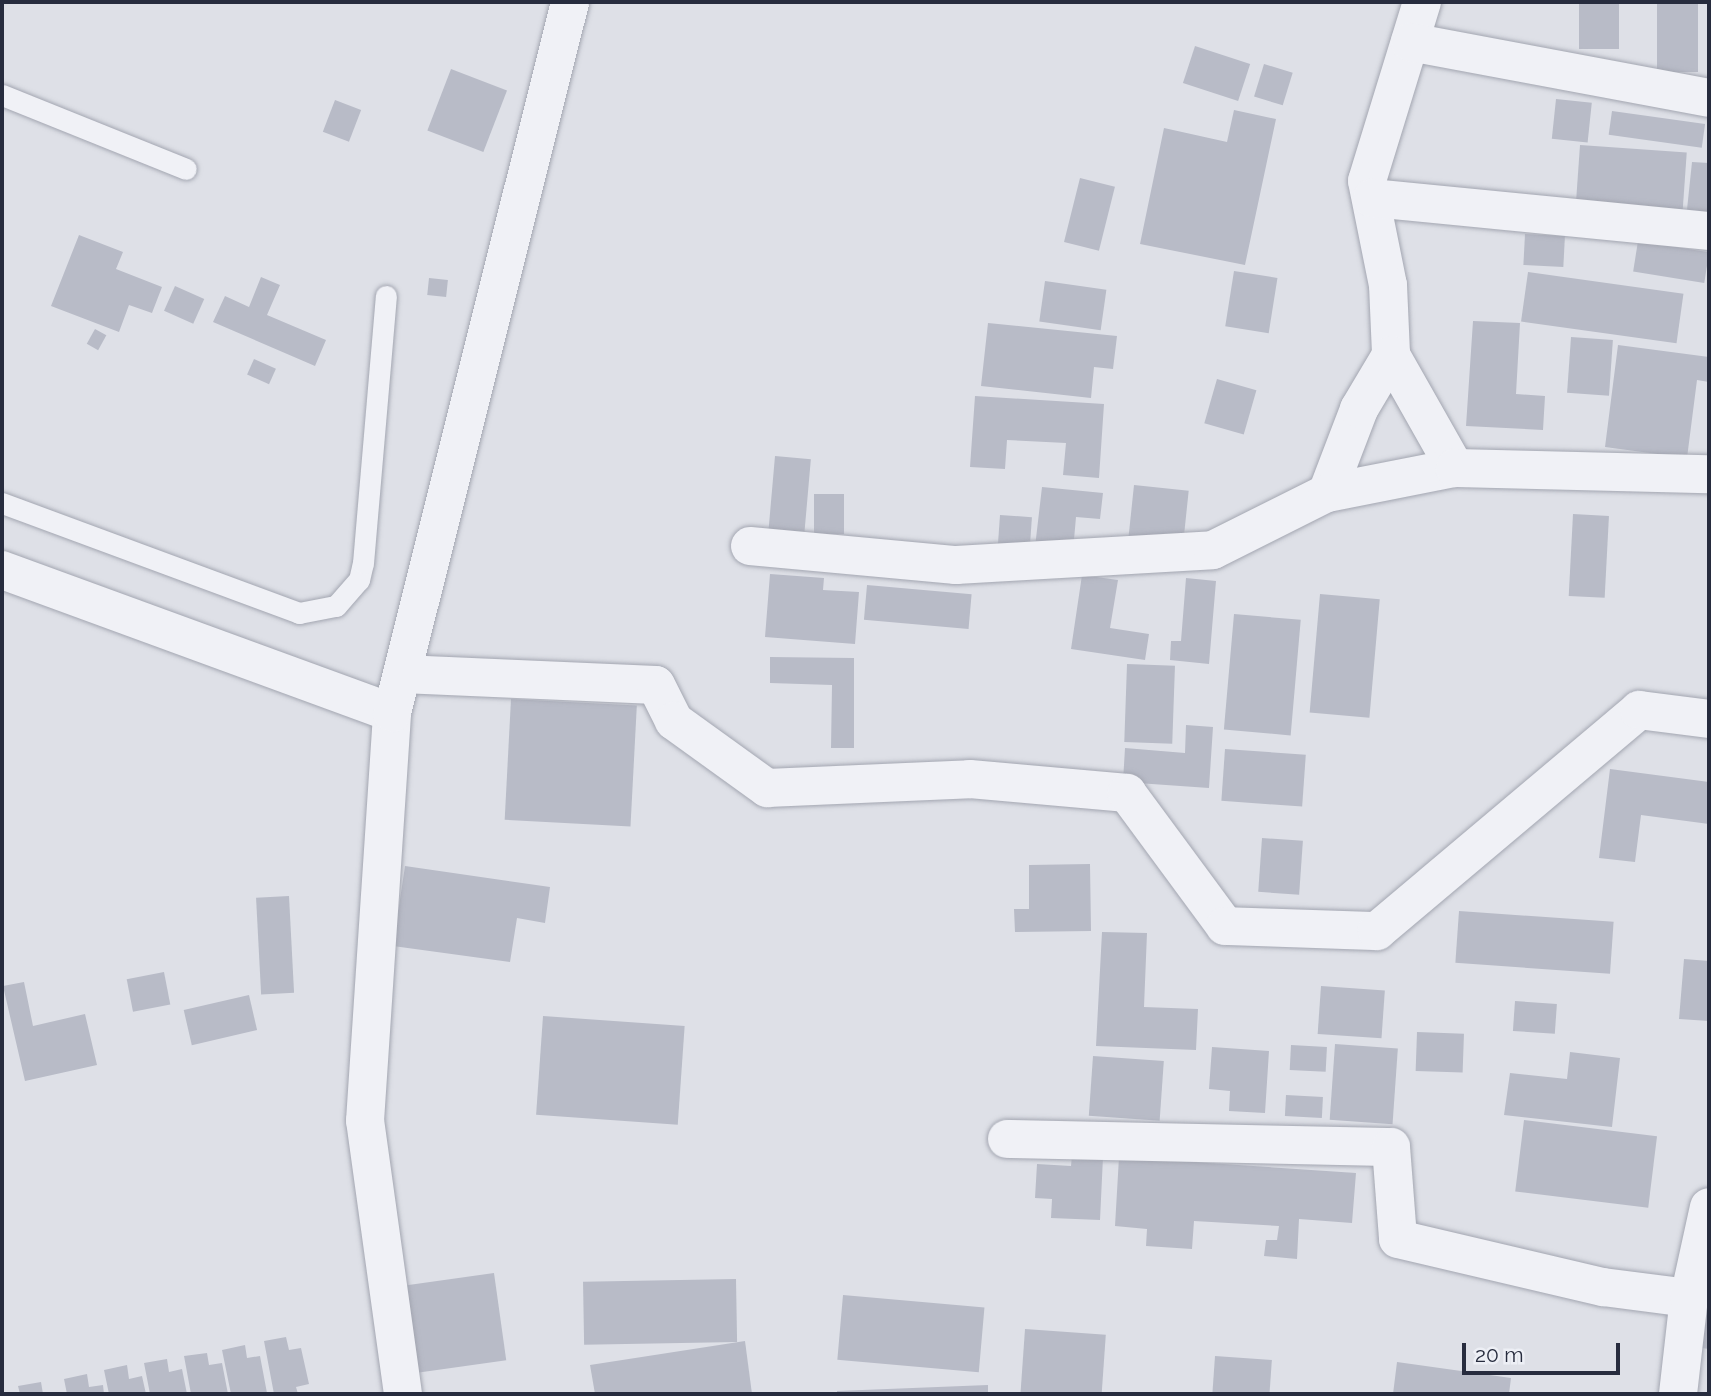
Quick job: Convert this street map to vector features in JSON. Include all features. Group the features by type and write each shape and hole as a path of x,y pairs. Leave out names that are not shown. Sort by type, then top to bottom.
{"street":[{"path":"403,1394 365,1121 392,713 570,2"},
{"path":"1422,2 1367,181 1388,285 1391,355 1455,468"},
{"path":"1410,41 1709,98"},
{"path":"1372,198 1709,232"},
{"path":"1327,493 1359,409 1391,355"},
{"path":"750,546 956,565 1213,551 1327,493 1455,468 1709,474"},
{"path":"2,570 392,713"},
{"path":"402,674 656,685 674,721 767,788 970,779 1127,793 1225,926 1377,931 1639,710 1709,719"},
{"path":"1007,1139 1391,1147 1398,1238 1603,1287 1689,1298"},
{"path":"1678,1394 1689,1298 1709,1212"}],"lane":[{"path":"2,95 186,169"},
{"path":"2,503 299,613 336,606 359,580 363,563 386,296"}],"building":[{"path":"1579,2 1619,2 1619,49 1579,49"},
{"path":"1657,2 1698,2 1698,72 1657,72"},
{"path":"1195,46 1250,64 1238,101 1183,83"},
{"path":"1264,64 1293,73 1283,105 1254,97"},
{"path":"451,69 507,91 483,152 427,131"},
{"path":"1556,99 1592,103 1588,143 1552,139"},
{"path":"335,100 361,110 349,142 323,132"},
{"path":"1234,110 1276,119 1245,265 1140,244 1164,128 1227,142"},
{"path":"1612,111 1705,124 1702,148 1609,135"},
{"path":"1580,145 1687,152 1682,217 1575,210"},
{"path":"1692,162 1709,163 1709,221 1686,219"},
{"path":"1080,178 1115,187 1099,251 1064,242"},
{"path":"1525,234 1565,236 1563,267 1523,265"},
{"path":"79,235 123,252 116,269 162,287 152,313 129,305 119,332 51,306"},
{"path":"1638,241 1709,252 1704,283 1633,272"},
{"path":"1234,271 1277,278 1269,333 1225,326"},
{"path":"1528,272 1683,294 1677,343 1521,322"},
{"path":"261,277 280,285 267,315 326,340 315,366 213,322 225,296 249,307"},
{"path":"429,278 448,280 446,297 427,295"},
{"path":"1045,281 1106,290 1101,330 1039,322"},
{"path":"175,286 204,299 193,324 164,311"},
{"path":"1473,321 1520,323 1516,394 1545,396 1543,430 1466,426"},
{"path":"988,323 1117,336 1113,369 1094,367 1091,398 981,386"},
{"path":"95,329 106,335 98,350 87,344"},
{"path":"1571,337 1613,340 1609,396 1567,393"},
{"path":"1618,345 1709,357 1709,382 1697,380 1687,458 1605,447"},
{"path":"254,359 276,369 269,384 247,375"},
{"path":"1217,379 1256,390 1244,435 1204,423"},
{"path":"975,396 1104,404 1099,478 1063,475 1066,443 1007,440 1005,469 970,467"},
{"path":"775,456 811,459 804,542 768,539"},
{"path":"1134,485 1189,491 1183,542 1129,537"},
{"path":"1042,487 1103,493 1100,519 1076,517 1073,551 1035,547"},
{"path":"814,494 844,494 844,534 814,534"},
{"path":"1573,514 1609,516 1605,598 1569,596"},
{"path":"1000,515 1032,517 1029,554 997,552"},
{"path":"770,574 824,578 823,590 859,592 855,644 765,637"},
{"path":"1082,575 1118,580 1110,628 1149,634 1145,660 1071,649"},
{"path":"1186,578 1216,581 1209,664 1170,660 1171,641 1181,641"},
{"path":"867,585 972,594 969,629 864,620"},
{"path":"1320,594 1380,599 1369,718 1310,713"},
{"path":"1234,614 1301,620 1291,735 1224,730"},
{"path":"770,657 854,658 854,748 831,748 832,685 770,683"},
{"path":"1127,664 1175,666 1172,744 1124,742"},
{"path":"511,699 637,706 630,826 505,820"},
{"path":"1186,725 1213,727 1209,788 1123,782 1125,748 1185,753"},
{"path":"1225,749 1306,755 1302,807 1221,801"},
{"path":"1610,769 1709,782 1709,824 1641,815 1635,862 1599,858"},
{"path":"1262,838 1303,841 1299,895 1258,892"},
{"path":"1090,864 1091,931 1015,932 1014,909 1029,909 1029,865"},
{"path":"405,866 550,887 545,923 517,918 510,962 393,946"},
{"path":"289,896 294,993 261,995 256,898"},
{"path":"1459,911 1614,922 1610,974 1455,963"},
{"path":"1102,932 1147,933 1144,1007 1198,1009 1196,1050 1096,1046"},
{"path":"1684,959 1709,961 1709,1021 1679,1019"},
{"path":"164,972 170,1004 133,1012 127,979"},
{"path":"24,982 33,1026 85,1014 97,1065 25,1081 3,986"},
{"path":"1321,986 1385,990 1381,1038 1318,1034"},
{"path":"249,995 257,1030 192,1045 184,1010"},
{"path":"1515,1001 1557,1004 1555,1034 1513,1031"},
{"path":"543,1016 685,1026 678,1125 536,1115"},
{"path":"1417,1032 1464,1034 1463,1073 1416,1071"},
{"path":"1335,1044 1398,1048 1393,1124 1330,1120"},
{"path":"1291,1045 1327,1047 1326,1072 1290,1070"},
{"path":"1212,1047 1269,1051 1265,1113 1229,1111 1230,1091 1209,1089"},
{"path":"1570,1052 1620,1058 1612,1127 1504,1115 1510,1073 1567,1079"},
{"path":"1093,1056 1164,1061 1160,1121 1089,1116"},
{"path":"1286,1095 1323,1097 1322,1118 1285,1116"},
{"path":"1524,1120 1657,1136 1648,1208 1515,1191"},
{"path":"1072,1155 1103,1157 1100,1220 1051,1218 1052,1199 1035,1198 1037,1164 1071,1166"},
{"path":"1119,1157 1356,1173 1352,1223 1299,1219 1297,1259 1264,1256 1266,1240 1277,1240 1279,1226 1194,1221 1192,1249 1146,1246 1147,1229 1115,1226"},
{"path":"494,1273 506,1360 419,1372 407,1285"},
{"path":"736,1279 737,1342 584,1345 583,1282"},
{"path":"843,1295 984,1307 979,1372 837,1360"},
{"path":"1709,1297 1709,1349 1702,1348"},
{"path":"1025,1329 1106,1335 1102,1394 1020,1394"},
{"path":"286,1337 289,1350 301,1348 309,1384 296,1387 298,1394 274,1394 264,1341"},
{"path":"745,1341 752,1394 595,1394 590,1365"},
{"path":"245,1345 247,1358 260,1356 267,1393 231,1394 222,1350"},
{"path":"207,1353 209,1365 222,1363 228,1394 191,1394 184,1356"},
{"path":"1215,1356 1272,1360 1269,1394 1212,1394"},
{"path":"167,1359 169,1372 182,1369 187,1394 150,1394 144,1363"},
{"path":"1397,1362 1511,1378 1509,1394 1393,1394"},
{"path":"127,1365 129,1379 142,1376 146,1394 109,1394 104,1370"},
{"path":"87,1374 89,1387 103,1385 104,1394 67,1394 64,1379"},
{"path":"41,1382 43,1394 20,1394 18,1386"},
{"path":"988,1385 988,1394 837,1394 837,1391"}]}
